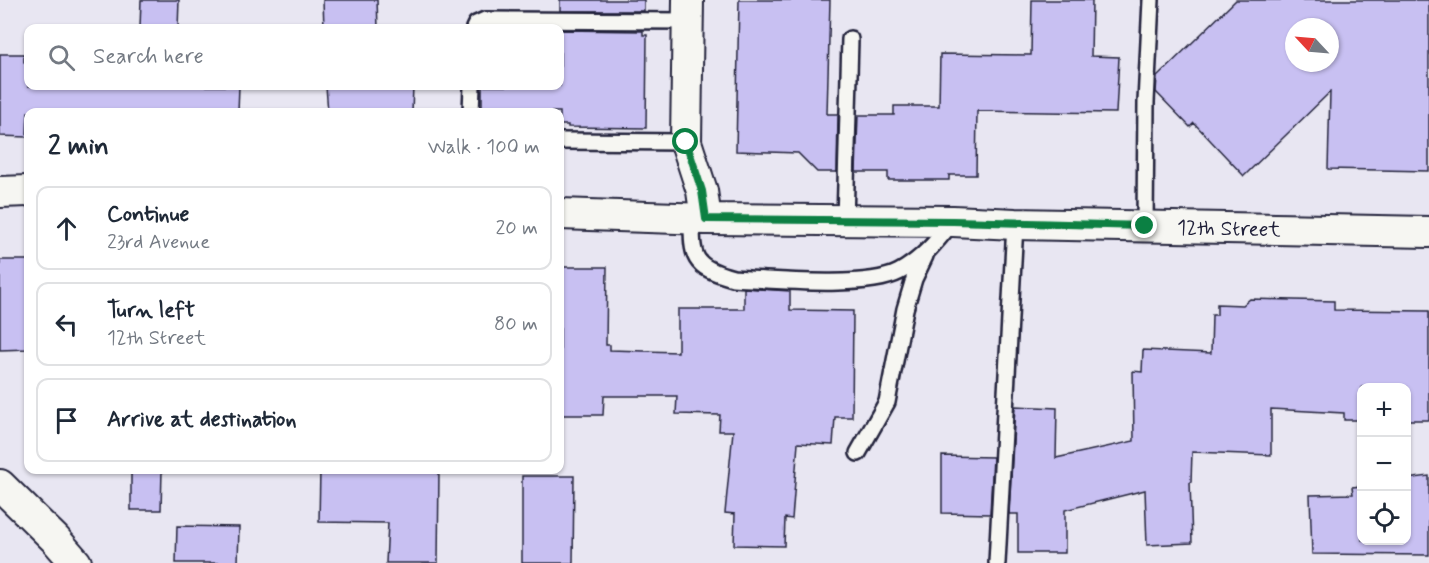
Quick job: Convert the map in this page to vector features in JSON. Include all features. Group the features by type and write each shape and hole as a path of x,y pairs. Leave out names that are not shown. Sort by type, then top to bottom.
{"street":[{"path":"688,10 686,142 702,191 699,219"},
{"path":"0,192 24,191"},
{"name":"12th Street","path":"564,214 699,219 953,221 1429,232"},
{"path":"0,485 76,563"}],"lane":[{"path":"1145,226 1146,102 1151,0"},
{"path":"476,24 485,20 688,10"},
{"path":"845,221 849,39"},
{"path":"471,108 472,90"},
{"path":"564,141 686,142"},
{"path":"699,219 692,250 707,268 733,278 839,282 864,280 888,277 901,272 926,254"},
{"path":"858,453 887,402 905,309 914,279 926,254 953,221"},
{"path":"997,563 1015,224"}],"building":[{"path":"141,0 179,0 178,24 140,24"},
{"path":"323,0 377,0 378,24 324,24"},
{"path":"560,0 644,0 644,11 560,11"},
{"path":"739,0 830,0 827,114 838,114 837,172 817,172 798,153 736,151"},
{"path":"1032,0 1092,0 1091,56 1119,57 1116,113 977,111 976,175 949,175 949,180 888,180 888,172 856,172 858,115 894,115 894,106 939,106 940,54 1031,55"},
{"path":"1236,0 1429,0 1429,171 1328,169 1330,92 1244,176 1194,123 1190,127 1156,92 1157,77"},
{"path":"564,30 643,31 643,35 647,35 646,128 568,127 564,125 564,108 482,108 482,90 564,90"},
{"path":"0,54 24,54 24,90 239,90 238,108 24,108 24,137 0,136"},
{"path":"326,90 413,90 412,108 328,108"},
{"path":"0,260 24,260 24,349 0,350"},
{"path":"564,267 607,267 606,345 610,345 610,350 678,352 678,309 744,309 744,288 790,291 790,310 853,311 852,417 835,417 833,445 798,443 792,519 785,518 784,546 734,545 735,514 725,513 733,431 719,431 720,415 676,414 677,396 604,396 603,415 564,415"},
{"path":"1250,299 1334,301 1334,310 1429,311 1429,420 1411,420 1411,383 1357,383 1357,420 1344,420 1344,413 1271,409 1271,455 1192,452 1190,482 1192,543 1147,545 1145,490 1065,510 1065,553 1018,553 1018,514 1009,514 1015,406 1057,408 1056,458 1134,441 1133,371 1142,372 1143,350 1211,353 1212,315 1217,315 1217,304 1243,305"},
{"path":"942,456 993,457 990,514 942,513"},
{"path":"131,474 162,474 161,510 131,510"},
{"path":"320,474 439,474 438,563 386,563 388,523 319,522"},
{"path":"522,476 574,476 573,563 522,563"},
{"path":"1429,476 1429,555 1312,554 1310,495 1353,494 1352,487 1357,486 1357,545 1411,545 1411,478"},
{"path":"177,526 239,527 238,563 176,563"}],"route":[{"path":"686,142 702,191 706,219 953,221 1145,226"}]}
